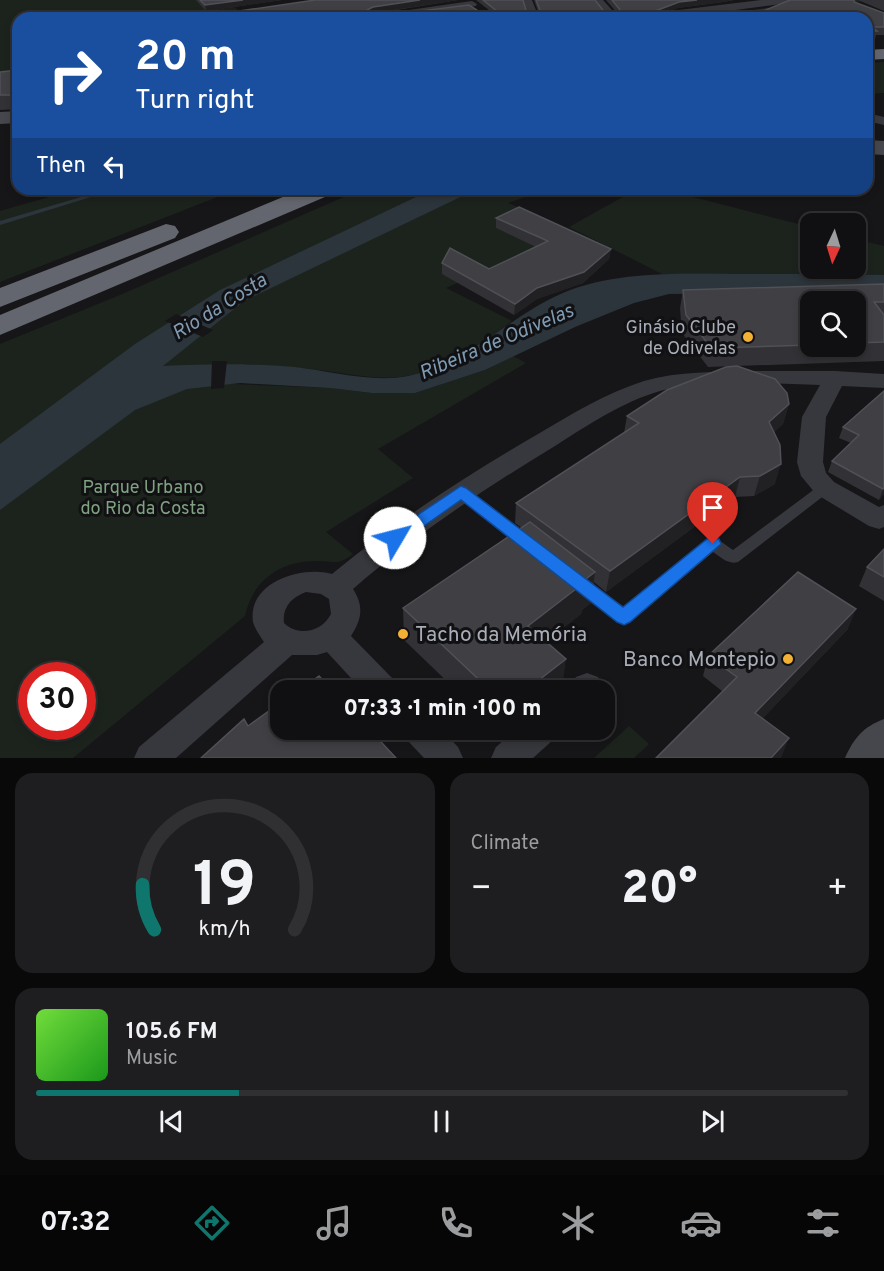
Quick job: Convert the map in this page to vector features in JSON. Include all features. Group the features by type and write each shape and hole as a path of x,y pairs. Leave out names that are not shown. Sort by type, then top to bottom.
{"highway":[{"path":"0,298 259,195"},
{"path":"0,326 309,195"}],"street":[{"path":"597,0 608,12"},
{"path":"673,12 787,0"},
{"path":"420,12 473,5"},
{"path":"836,378 814,417 810,462 814,476 825,488 879,519 884,515"},
{"path":"336,587 411,526 461,492 585,417 617,400 653,386 689,380 836,378 884,381"},
{"path":"306,581 327,582 336,587 344,595 348,605 347,617 341,627 331,636 309,644 287,641 275,633 268,622 268,610 274,598 285,588 306,581"},
{"path":"331,636 373,680"},
{"path":"151,758 287,641"},
{"path":"429,740 446,758"},
{"path":"508,758 528,740"},
{"path":"870,758 884,741"}],"lane":[{"path":"569,575 624,617 713,544 733,558 825,488"},
{"path":"461,492 542,554"}],"green space":[{"path":"0,0 226,0 238,10 226,12 12,12 12,85 0,87"},
{"path":"829,0 874,0 779,12 733,12"},
{"path":"884,62 884,93 873,94 873,63"},
{"path":"56,195 223,195 0,282 0,211"},
{"name":"Parque Urbano do Rio da Costa","path":"348,195 531,195 508,203 531,212 496,228 537,247 446,288 512,321 475,347 435,368 406,376 373,377 245,364 232,384 330,388 372,393 415,393 485,370 513,356 526,363 378,449 413,478 326,532 353,554 339,561 292,564 270,575 254,592 245,616 96,739 96,662 18,662 18,740 95,740 73,758 0,758 0,344 120,295"},
{"path":"626,195 694,195 693,197 800,224 800,275 662,274 569,227"},
{"path":"866,242 884,246 884,275 866,275"},
{"path":"629,726 649,744 634,758 594,758"}],"water":[{"path":"420,195 465,195 244,301 163,366 262,365 295,367 365,377 394,378 429,370 450,362 543,303 563,293 604,281 647,275 691,274 800,275 800,279 866,279 866,275 884,275 884,292 669,294 634,303 575,327 485,370 415,393 372,393 330,388 240,383 187,389 135,410 0,510 0,444 135,344 220,290"}],"pier":[{"path":"176,314 213,330 203,337 165,321"},
{"path":"212,361 227,361 224,388 211,389"}],"building":[{"path":"200,0 243,0 205,5"},
{"path":"315,0 420,0 373,7 366,12 233,12"},
{"path":"483,0 523,0 526,12 498,12"},
{"path":"536,0 595,0 604,12 541,12"},
{"path":"612,0 697,0 679,2 653,12 621,12"},
{"path":"790,0 854,0 854,2 884,13 884,27 873,27 873,12 761,12"},
{"path":"469,5 480,12 413,12"},
{"path":"12,71 12,95 0,95 0,72"},
{"path":"519,207 611,249 584,272 537,288 515,304 442,263 450,248 489,269 548,241 496,218"},
{"path":"884,284 884,302 874,302 884,315 884,342 866,343 866,291 800,291 800,345 711,348 686,315 683,290"},
{"path":"737,366 775,379 787,393 789,404 769,422 780,445 781,464 760,476 740,477 610,571 516,503 639,423 627,416 667,390 726,367"},
{"path":"884,391 883,489 832,461 859,435 843,427"},
{"path":"530,522 595,572 528,626 566,659 539,680 479,680 403,608"},
{"path":"884,549 884,577 867,567"},
{"path":"798,572 856,609 755,713 789,738 771,758 656,758 737,677 708,656"},
{"path":"270,710 270,740 379,740 396,758 201,758 244,719 248,726"}],"waterway":[{"path":"745,12 777,8"},
{"path":"0,223 94,195"}],"place":[{"name":"Ginásio Clube de Odivelas","path":"748,337"},
{"name":"Tacho da Memória","path":"403,634"},
{"name":"Banco Montepio","path":"788,659"}],"route":[{"path":"395,538 461,492 624,617 713,544"}],"water label":[{"name":"Rio da Costa","path":"219,306"},
{"name":"Ribeira de Odivelas","path":"496,341"}]}
